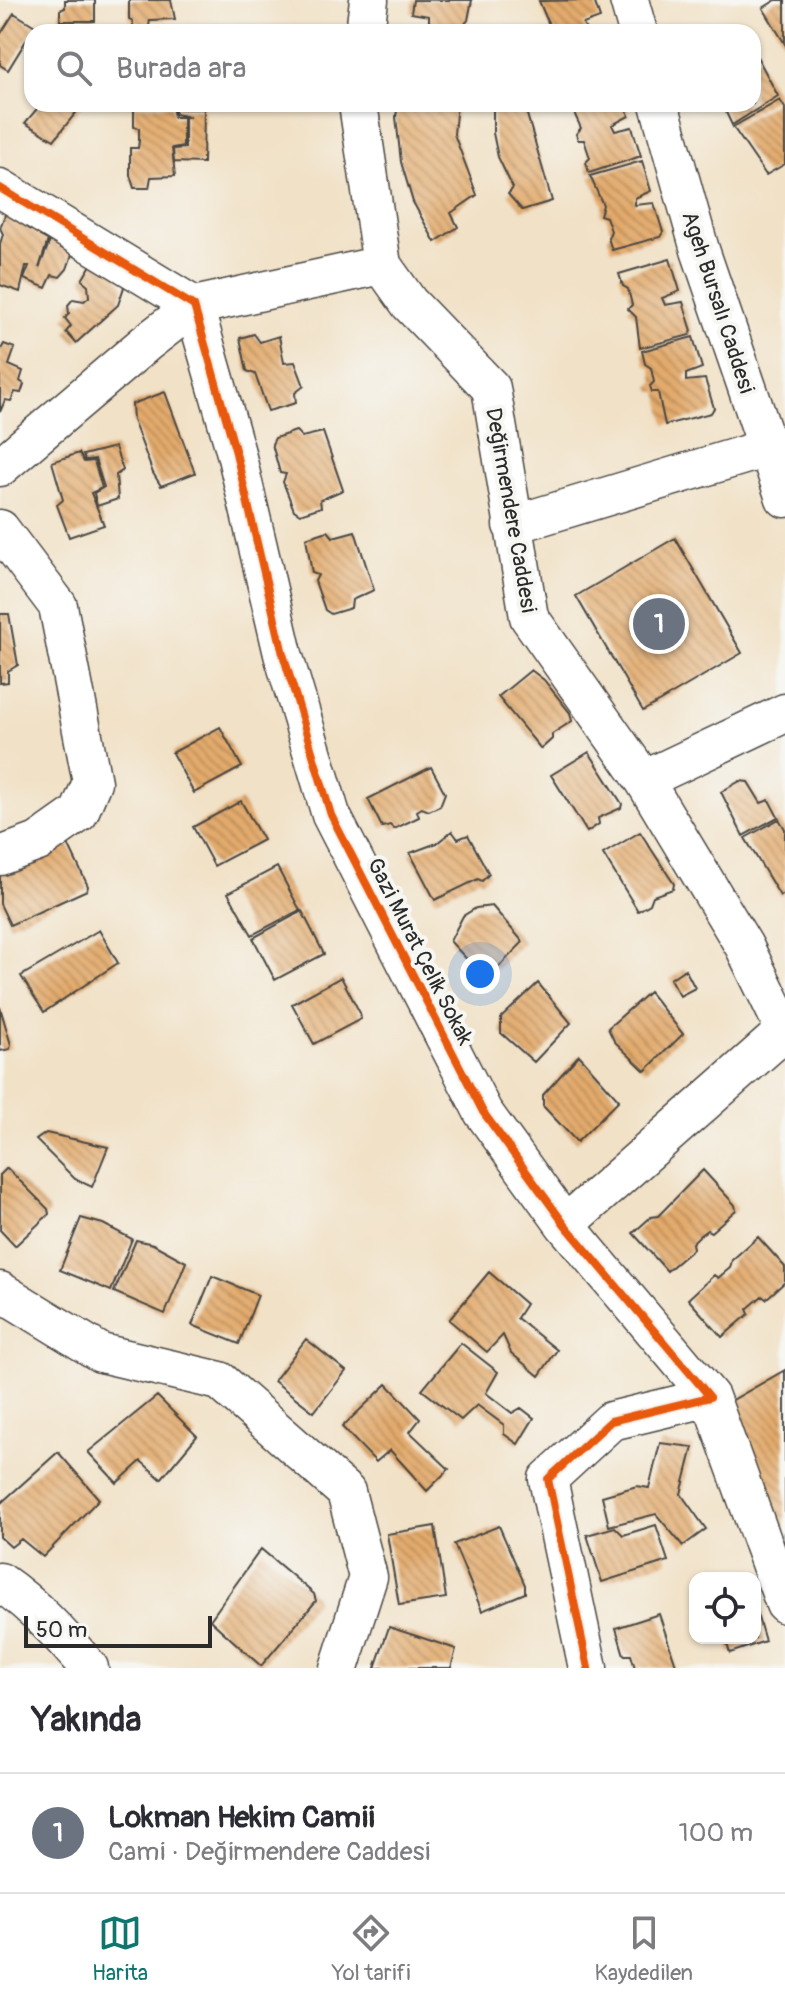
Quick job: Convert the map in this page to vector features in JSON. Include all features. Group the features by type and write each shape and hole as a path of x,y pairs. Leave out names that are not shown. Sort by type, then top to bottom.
{"street":[{"path":"366,24 369,0"},
{"path":"629,0 636,24"},
{"name":"Değirmendere Caddesi","path":"359,112 382,265 409,303 491,388 529,617 644,780 744,946 785,1030"},
{"name":"Ageh Bursalı Caddesi","path":"661,112 700,250 776,450 785,498"},
{"path":"0,188 194,306"},
{"path":"0,467 194,306 382,265"},
{"name":"Gazi Murat Çelik Sokak","path":"194,306 236,453 283,654 331,815 483,1112 565,1225 710,1397"},
{"path":"512,525 776,450"},
{"path":"0,529 58,606 92,782 79,813 38,842 0,856"},
{"path":"644,780 785,713"},
{"path":"565,1225 785,1030"},
{"path":"0,1291 101,1353 220,1381 346,1492 368,1577 339,1668"},
{"path":"588,1668 548,1479 611,1421 710,1397 785,1604"},
{"path":"0,1582 18,1594 61,1634 89,1668"}],"building":[{"path":"65,0 95,0 95,21 60,21 60,10 65,8"},
{"path":"129,0 171,0 175,19 133,24 129,19"},
{"path":"413,0 472,0 465,24 428,24 429,16 411,13"},
{"path":"594,0 600,18 583,24 549,24 539,1"},
{"path":"776,0 785,0 785,44 763,8"},
{"path":"14,13 32,24 24,24 24,44 8,70 0,65 0,35"},
{"path":"761,64 778,96 761,107"},
{"path":"780,100 785,108 785,164 766,175 733,127"},
{"path":"34,112 77,112 54,140 25,123"},
{"path":"134,112 173,112 174,117 183,117 183,146 172,148 175,176 151,177 149,188 134,188 130,175 130,148 138,148 139,128 134,127"},
{"path":"204,112 203,163 174,162 173,149 185,148 185,117 190,117 175,114"},
{"path":"397,112 456,112 454,134 477,195 451,213 458,227 435,242 413,202 401,162"},
{"path":"493,112 526,112 552,201 522,210 508,194 513,188 498,157"},
{"path":"574,112 628,112 629,116 612,125 615,131 632,127 641,156 589,173 586,162 590,158 584,140 578,140 576,134 581,128"},
{"path":"726,112 753,112 732,125"},
{"path":"642,161 651,191 635,198 635,205 654,203 663,232 660,237 612,250 608,238 611,231 606,217 600,215 603,205 590,176"},
{"path":"6,212 43,225 40,236 48,240 39,268 50,241 43,235 75,246 67,269 60,277 52,275 46,288 24,279 29,266 26,266 20,292 0,285 0,244 3,234 0,228"},
{"path":"670,259 680,291 662,298 665,305 683,302 692,331 690,335 640,348 636,317 628,309 632,305 628,289 623,286 619,274"},
{"path":"94,260 116,272 124,287 118,305 76,343 66,332 71,326 65,318 73,299 84,301 89,297 88,285 82,280"},
{"path":"254,334 260,342 279,336 284,363 295,362 304,386 295,393 296,403 268,411 255,374 247,371 240,338"},
{"path":"693,337 702,368 686,374 686,381 705,379 714,408 711,413 665,425 658,392 652,392 650,386 654,382 651,368 645,364 642,351"},
{"path":"4,344 15,348 9,365 23,371 20,381 24,384 21,393 15,392 11,401 5,400 0,412 0,351"},
{"path":"165,392 195,473 161,486 133,420 132,404"},
{"path":"296,431 302,437 323,432 343,490 320,500 321,507 300,514 294,510 283,482 286,474 280,473 272,444 275,438"},
{"path":"115,447 123,470 116,475 118,499 97,506 94,493 104,487 95,459 85,460 83,455"},
{"path":"79,453 84,462 94,461 102,488 91,493 104,525 69,537 57,505 63,500 52,462"},
{"path":"328,531 333,537 355,531 374,590 352,600 351,608 331,614 325,610 315,581 318,575 312,573 306,538"},
{"path":"675,538 742,653 643,711 576,596"},
{"path":"0,614 9,614 18,665 8,671 8,682 0,683"},
{"path":"531,670 544,680 570,713 572,721 552,734 552,739 541,749 498,697"},
{"path":"220,727 242,767 194,793 172,753"},
{"path":"589,752 622,804 621,808 598,818 599,824 587,832 551,775"},
{"path":"431,767 445,793 440,806 429,811 422,808 417,811 419,817 394,829 390,825 382,827 368,799"},
{"path":"740,781 748,782 761,803 769,800 778,817 743,836 721,792"},
{"path":"241,801 263,840 214,866 193,827"},
{"path":"779,819 785,829 785,893 780,896 745,838"},
{"path":"452,831 458,839 468,835 489,874 482,881 478,879 435,900 410,853 437,843"},
{"path":"640,832 674,884 673,889 653,896 650,904 638,911 603,854"},
{"path":"67,842 88,886 87,890 10,925 0,904 0,873"},
{"path":"277,867 300,910 252,935 228,893"},
{"path":"492,906 523,942 486,980 450,941 463,916 476,908"},
{"path":"302,911 324,954 275,980 253,938"},
{"path":"99,930 118,963 44,1012 21,976"},
{"path":"685,969 695,988 680,996 670,979"},
{"path":"341,977 361,1019 314,1044 292,1004"},
{"path":"538,983 571,1023 534,1062 501,1033 501,1018"},
{"path":"649,992 683,1034 645,1071 614,1041 608,1028"},
{"path":"0,1007 11,1045 10,1049 0,1051"},
{"path":"579,1055 619,1100 577,1142 543,1106 543,1095"},
{"path":"46,1133 108,1147 92,1187 75,1179 36,1140"},
{"path":"7,1168 48,1209 49,1214 15,1246 0,1230 0,1175"},
{"path":"703,1170 735,1205 736,1210 711,1232 707,1230 699,1236 692,1243 693,1249 667,1271 633,1233 651,1217 658,1216"},
{"path":"81,1218 103,1224 132,1239 111,1291 60,1270"},
{"path":"758,1237 785,1267 785,1282 766,1299 762,1296 747,1309 749,1314 722,1337 688,1299 714,1275 718,1278 730,1268 732,1260"},
{"path":"136,1240 153,1244 186,1262 165,1314 114,1292"},
{"path":"489,1272 526,1304 517,1318 557,1350 539,1376 511,1353 503,1335 487,1352 449,1320"},
{"path":"212,1276 258,1295 239,1344 192,1325"},
{"path":"306,1339 346,1371 314,1412 274,1381"},
{"path":"461,1343 498,1372 486,1393 512,1413 521,1408 534,1418 518,1444 504,1434 504,1425 477,1405 461,1420 422,1390"},
{"path":"785,1370 785,1559 724,1405"},
{"path":"387,1384 420,1419 410,1432 449,1469 427,1491 390,1450 376,1462 342,1427"},
{"path":"157,1396 197,1436 161,1479 141,1461 117,1483 88,1452"},
{"path":"660,1443 693,1447 681,1494 706,1529 683,1546 656,1514 609,1526 602,1496 637,1486 649,1488"},
{"path":"58,1452 99,1499 43,1557 21,1539 11,1547 0,1537 0,1504"},
{"path":"656,1525 668,1561 602,1582 587,1535 615,1527 623,1535"},
{"path":"435,1526 446,1598 399,1605 387,1534"},
{"path":"499,1526 525,1585 525,1593 482,1611 454,1544"},
{"path":"261,1549 314,1594 316,1601 261,1666 210,1620"},
{"path":"659,1614 677,1668 635,1668 631,1655 624,1655 616,1628"},
{"path":"389,1627 456,1649 451,1668 375,1668"},
{"path":"727,1644 756,1644 730,1653"}],"cycle path":[{"path":"0,188 194,306 236,453 283,654 331,815 483,1112 565,1225 710,1397 611,1421 548,1479 588,1668"}],"place":[{"name":"Lokman Hekim Camii","path":"659,624"}]}
